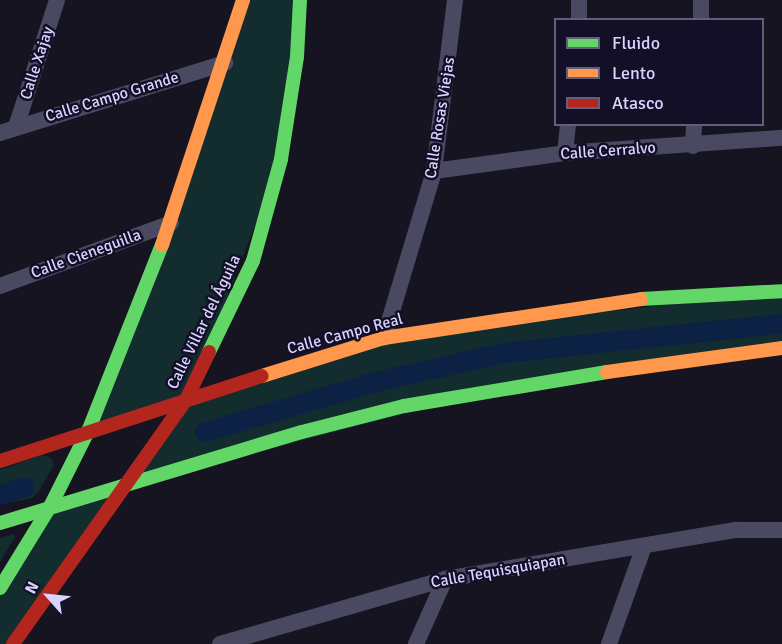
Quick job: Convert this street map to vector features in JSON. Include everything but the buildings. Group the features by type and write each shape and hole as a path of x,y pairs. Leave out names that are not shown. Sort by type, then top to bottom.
{"street":[{"name":"Calle Xajay","path":"16,127 57,0"},
{"path":"0,588 51,505 89,429 171,222 225,63 243,0"},
{"name":"Calle Villar del Águila","path":"13,644 187,398 253,261 281,159 297,57 300,0"},
{"name":"Calle Rosas Viejas","path":"384,338 434,171 455,0"},
{"path":"579,0 579,18"},
{"path":"700,18 701,0"},
{"name":"Calle Campo Grande","path":"0,133 225,63"},
{"path":"565,153 568,126"},
{"path":"693,146 694,126"},
{"name":"Calle Cerralvo","path":"434,171 565,153 693,146 782,138"},
{"name":"Calle Cieneguilla","path":"0,286 171,222"},
{"name":"Calle Campo Real","path":"0,461 89,429 384,338 639,299 782,291"},
{"path":"0,523 51,505 122,487 302,432 404,406 520,384 782,348"},
{"name":"Calle Tequisquiapan","path":"220,644 445,579 736,530 782,530"},
{"path":"609,644 644,546"},
{"path":"416,644 445,579"}],"green space":[{"path":"243,0 300,0 281,159 188,397 384,338 782,291 782,348 520,384 122,487 13,644 0,644 0,588 51,505 121,487 187,399 89,429"},
{"path":"42,455 51,458 54,465 39,491 32,498 0,505 0,470"},
{"path":"14,534 15,537 0,562 0,538"}],"waterway":[{"path":"205,432 376,382 504,353 782,324"},
{"path":"0,495 25,487"}],"traffic: fast":[{"path":"209,352 253,261 281,159 297,57 300,0"},
{"path":"0,588 51,505 89,429 162,245"},
{"path":"641,299 782,291"},
{"path":"0,523 302,432 404,406 607,372"}],"traffic: slow":[{"path":"162,245 243,0"},
{"path":"262,376 384,338 641,299"},
{"path":"607,372 782,348"}],"traffic: jam":[{"path":"13,644 187,398 209,352"},
{"path":"0,461 262,376"}]}
